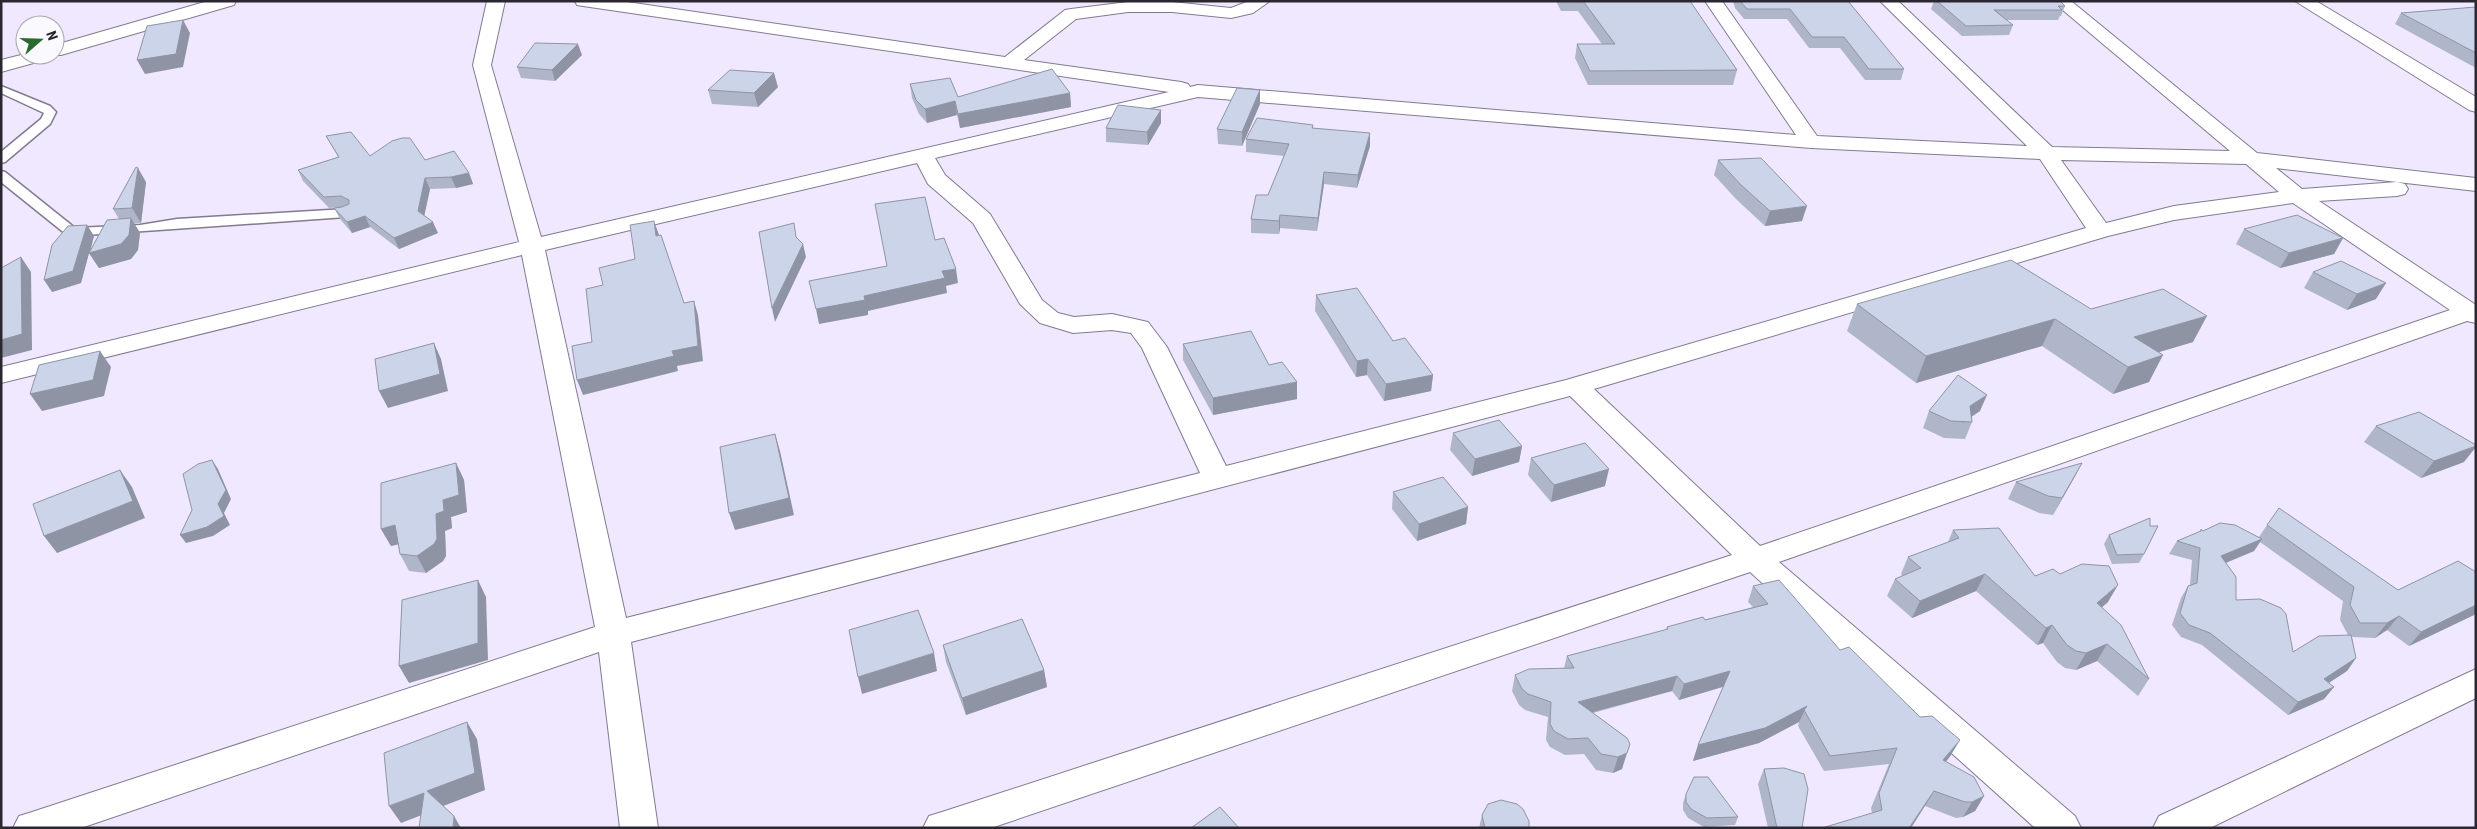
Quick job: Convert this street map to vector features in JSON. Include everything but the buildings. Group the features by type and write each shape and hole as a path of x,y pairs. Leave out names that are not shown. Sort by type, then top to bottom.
{"street":[{"path":"65,48 228,1"},
{"path":"496,1 482,65 532,246 613,634 638,828"},
{"path":"583,1 1198,91 1811,142 2046,153 2248,158 2468,185"},
{"path":"1007,64 1085,1"},
{"path":"1071,14 1128,7 1172,7 1231,13 1246,10 1262,1"},
{"path":"1714,1 1811,142"},
{"path":"1888,1 2046,153 2100,232"},
{"path":"2060,1 2248,158 2297,196 2472,314"},
{"path":"2303,1 2476,106"},
{"path":"1,66 15,62"},
{"path":"1,375 532,246 1198,91"},
{"path":"923,155 936,178 982,219 1032,304 1049,318 1073,325 1112,322 1139,327 1154,346 1217,478"},
{"path":"32,828 613,634 1575,386 2039,248 2174,213 2297,196 2468,185"},
{"path":"942,828 1755,559 2472,314"},
{"path":"1575,386 1755,559 2062,828"},
{"path":"2172,828 2476,682"}],"lane":[{"path":"1,89 46,108 50,112 46,121 1,159"},
{"path":"1,175 72,232 140,229 177,223 346,213"}]}
